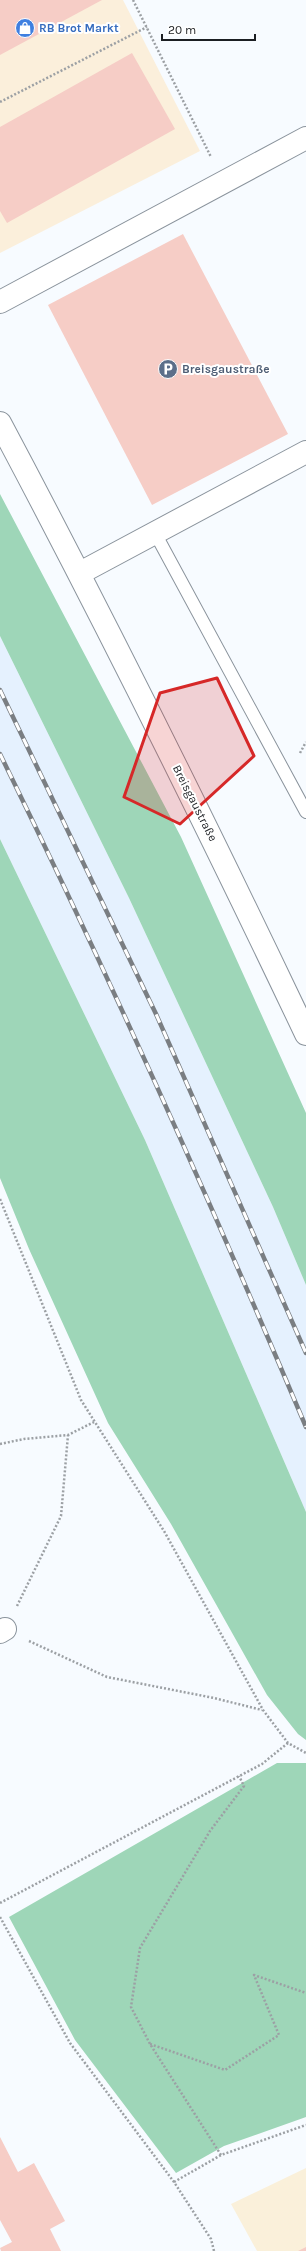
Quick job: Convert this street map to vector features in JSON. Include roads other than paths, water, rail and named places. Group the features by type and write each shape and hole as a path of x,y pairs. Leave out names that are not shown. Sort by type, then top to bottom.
{"street":[{"path":"0,302 306,138"},
{"name":"Breisgaustraße","path":"0,423 80,573 216,844 306,1034"},
{"path":"80,573 306,452"}],"lane":[{"path":"155,533 306,812"}],"railway":[{"path":"0,690 156,1014 306,1353"},
{"path":"0,754 41,837 158,1089 233,1257 306,1427"}],"place":[{"name":"RB Brot Markt","path":"25,28"},
{"name":"Breisgaustraße","path":"168,369"}]}
